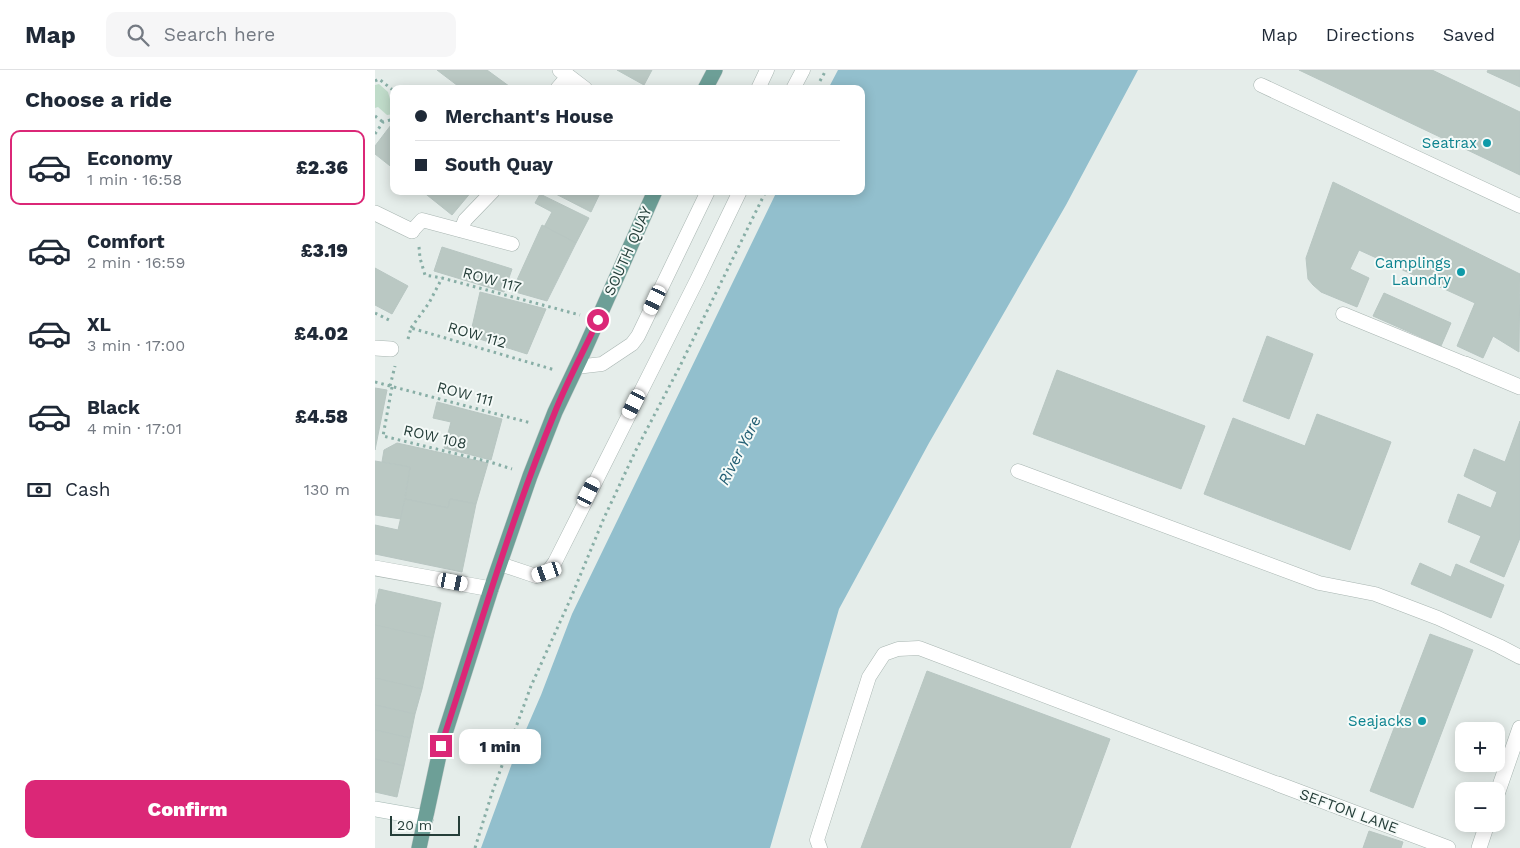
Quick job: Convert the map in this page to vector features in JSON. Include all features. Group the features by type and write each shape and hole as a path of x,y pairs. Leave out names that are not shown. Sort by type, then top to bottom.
{"main road":[{"path":"707,85 715,70"},
{"name":"SOUTH QUAY","path":"419,848 441,746 491,589 530,476 573,371 598,320 653,195"}],"street":[{"path":"564,73 580,85"},
{"path":"375,213 412,231"},
{"path":"375,348 391,349"},
{"path":"1465,364 1520,387"},
{"path":"375,568 491,589"},
{"path":"1501,782 1520,728"},
{"name":"SEFTON LANE","path":"1279,784 1448,848"},
{"path":"375,809 426,818"},
{"path":"1479,848 1484,832"}],"lane":[{"path":"760,85 767,70"},
{"path":"795,85 803,70"},
{"path":"559,85 564,73"},
{"path":"1261,85 1520,206"},
{"path":"461,230 465,220 489,195"},
{"path":"573,371 602,364 632,344 706,195"},
{"path":"500,564 536,576 547,572 555,562 738,195"},
{"path":"412,231 423,220 512,244"},
{"path":"1343,314 1465,364"},
{"path":"1019,471 1319,583 1375,594 1438,618 1520,657"},
{"path":"820,848 817,840 869,677 883,654 898,649 919,648 1279,784"}],"path":[{"path":"375,80 379,79 390,88"},
{"path":"375,116 383,122"},
{"path":"375,134 383,122 390,120"},
{"path":"475,848 491,793 531,686 604,518 763,195"},
{"name":"ROW 117","path":"412,231 419,242 420,258 425,275 598,320"},
{"path":"391,349 403,352 411,328 429,302 442,278"},
{"path":"375,313 391,321"},
{"name":"ROW 112","path":"411,328 573,371"},
{"name":"ROW 111","path":"375,382 549,428"},
{"path":"643,386 664,398"},
{"name":"ROW 108","path":"392,387 383,436 490,462 530,476"}],"green space":[{"path":"379,84 388,92 390,115 387,115 378,107 375,108 375,85"}],"water":[{"name":"River Yare","path":"838,70 1138,70 1066,205 929,443 839,609 770,848 481,848 515,755 541,695 572,614 775,195 865,195 865,85 830,85"}],"building":[{"path":"437,70 487,70 508,85 457,85"},
{"path":"617,70 652,70 644,85"},
{"name":"Seatrax","path":"1299,70 1432,70 1520,112 1520,175"},
{"path":"1488,70 1520,70 1520,87 1487,72"},
{"path":"390,126 390,166 375,154 375,146"},
{"name":"Camplings Laundry","path":"1333,182 1520,274 1519,352 1493,336 1483,358 1457,346 1475,303 1359,250 1350,269 1369,278 1357,307 1321,292 1313,285 1308,279 1306,258"},
{"path":"427,195 469,195 452,215"},
{"path":"539,195 542,195 589,218 576,243 544,227 552,212 535,203"},
{"path":"558,195 599,195 591,212"},
{"path":"542,225 576,243 547,301 512,291"},
{"path":"442,247 512,269 504,292 434,271"},
{"path":"375,268 408,286 392,314 375,305"},
{"path":"480,292 546,309 527,354 470,336"},
{"path":"1384,293 1451,323 1441,346 1373,316"},
{"path":"1267,336 1313,354 1289,419 1243,401"},
{"path":"1057,370 1205,426 1181,489 1033,434"},
{"path":"375,388 387,390 375,450"},
{"path":"437,402 502,419 491,460 444,448 451,422 433,418"},
{"path":"1317,414 1391,442 1350,550 1204,494 1233,418 1305,446"},
{"path":"1520,421 1520,538 1504,577 1470,562 1481,536 1448,522 1458,494 1491,508 1497,492 1464,476 1474,449 1505,462"},
{"path":"397,443 488,463 476,504 450,499 448,508 405,499 410,467 382,462 384,450"},
{"path":"375,461 410,467 401,519 375,515"},
{"path":"405,499 448,508 450,499 476,504 462,572 375,554 375,525 398,530"},
{"path":"1420,563 1451,577 1456,564 1504,585 1491,618 1411,584"},
{"path":"379,589 441,603 433,638 375,625 375,608"},
{"path":"375,625 433,638 422,689 375,678"},
{"name":"Seajacks","path":"1430,634 1473,650 1413,808 1370,791"},
{"path":"927,671 1110,739 1070,848 861,848"},
{"path":"375,678 422,689 415,714 375,705"},
{"path":"375,705 415,714 410,738 375,730"},
{"path":"375,730 410,738 404,766 375,759"},
{"path":"375,759 404,766 397,797 375,792"},
{"path":"1369,831 1403,842 1401,848 1363,848"}],"place":[{"name":"Seatrax","path":"1487,143"},
{"name":"Camplings Laundry","path":"1461,272"},
{"name":"Seajacks","path":"1422,721"}],"route":[{"path":"441,746 491,589 530,476 571,375 598,320"}]}
